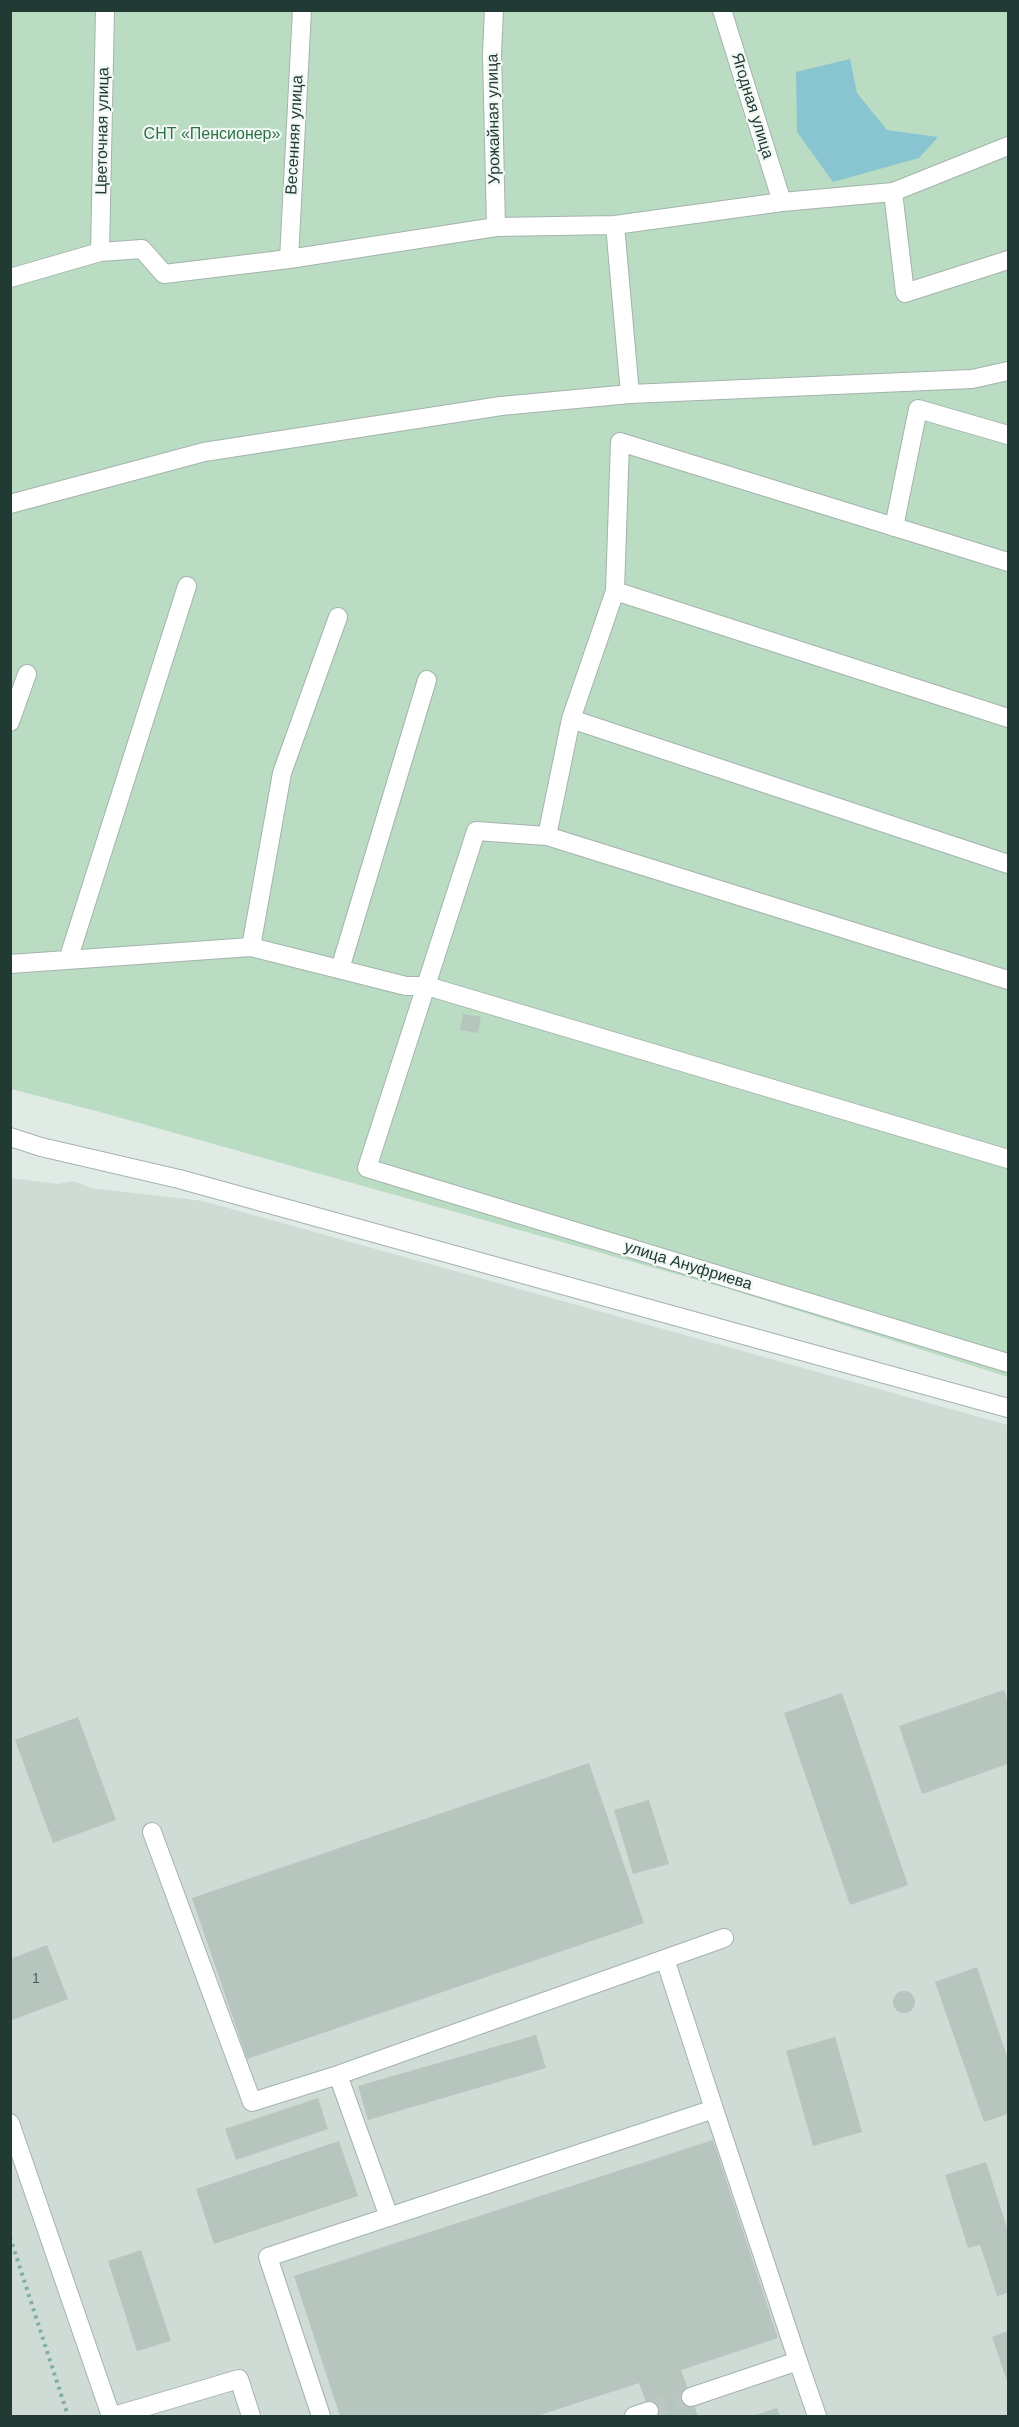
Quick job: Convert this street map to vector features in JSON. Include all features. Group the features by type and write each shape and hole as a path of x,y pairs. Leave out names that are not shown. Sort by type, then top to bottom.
{"street":[{"name":"Цветочная улица","path":"100,252 105,10"},
{"name":"Весенняя улица","path":"289,259 302,10"},
{"name":"Урожайная улица","path":"494,10 492,53 496,227"},
{"name":"Ягодная улица","path":"722,10 782,202"},
{"path":"10,278 100,252 142,249 165,274 289,259 496,227 615,225 782,202 893,192 1008,146"},
{"path":"893,192 905,293 1008,260"},
{"path":"615,225 630,394"},
{"path":"10,504 204,452 501,406 630,394 972,379 1008,371"},
{"path":"894,527 918,409 1008,435"},
{"path":"546,836 571,719 615,591 620,442 1008,562"},
{"path":"68,960 188,586"},
{"path":"615,591 1008,718"},
{"path":"251,947 282,773 338,617"},
{"path":"10,722 27,674"},
{"path":"340,969 427,680"},
{"path":"571,719 1008,864"},
{"path":"427,986 476,831 546,836 1008,980"},
{"path":"10,964 251,947 406,986 427,986 1008,1159"},
{"name":"улица Ануфриева","path":"427,986 367,1168 1008,1363"},
{"path":"10,1137 41,1147 179,1179 1008,1408"},
{"path":"152,1832 252,2102 338,2075 724,1938"},
{"path":"665,1959 817,2416"},
{"path":"338,2075 389,2217"},
{"path":"321,2416 267,2257 714,2109"},
{"path":"10,2123 113,2416 239,2379 251,2416"},
{"path":"691,2397 798,2361"}],"path":[{"path":"10,2237 68,2416"}],"shaded area":[{"path":"11,1178 58,1184 73,1181 91,1188 203,1201 1008,1425 1008,2416 11,2416"}],"green space":[{"name":"СНТ «Пенсионер»","path":"11,11 1008,11 1008,1377 729,1289 11,1089"}],"water":[{"path":"850,59 857,93 887,130 938,137 919,158 833,182 797,132 796,72"}],"building":[{"path":"463,1014 481,1017 478,1033 460,1030"},
{"path":"1004,1690 1008,1702 1008,1764 922,1794 899,1726"},
{"path":"842,1693 908,1885 850,1905 784,1713"},
{"path":"78,1717 116,1820 53,1843 15,1740"},
{"path":"589,1763 644,1923 247,2059 192,1898"},
{"path":"649,1800 669,1864 633,1874 614,1810"},
{"path":"47,1945 68,1999 10,2021 10,1959"},
{"path":"977,1967 1008,2059 1008,2114 984,2122 935,1982"},
{"path":"904,1991 912,1994 915,2002 912,2010 904,2013 896,2010 893,2002 896,1994"},
{"path":"536,2035 546,2068 368,2120 358,2086"},
{"path":"835,2037 862,2132 813,2146 786,2051"},
{"path":"318,2098 328,2129 236,2160 225,2129"},
{"path":"713,2140 778,2338 681,2370 698,2416 651,2416 639,2383 537,2416 340,2416 294,2276"},
{"path":"339,2141 358,2196 214,2244 196,2189"},
{"path":"986,2162 1008,2231 1008,2293 997,2296 980,2245 968,2248 945,2175"},
{"path":"141,2250 171,2341 137,2351 108,2261"},
{"path":"1008,2331 1008,2384 992,2337"},
{"path":"777,2408 780,2416 752,2416"}],"tunnel":[{"path":"649,2411 691,2397"}]}
